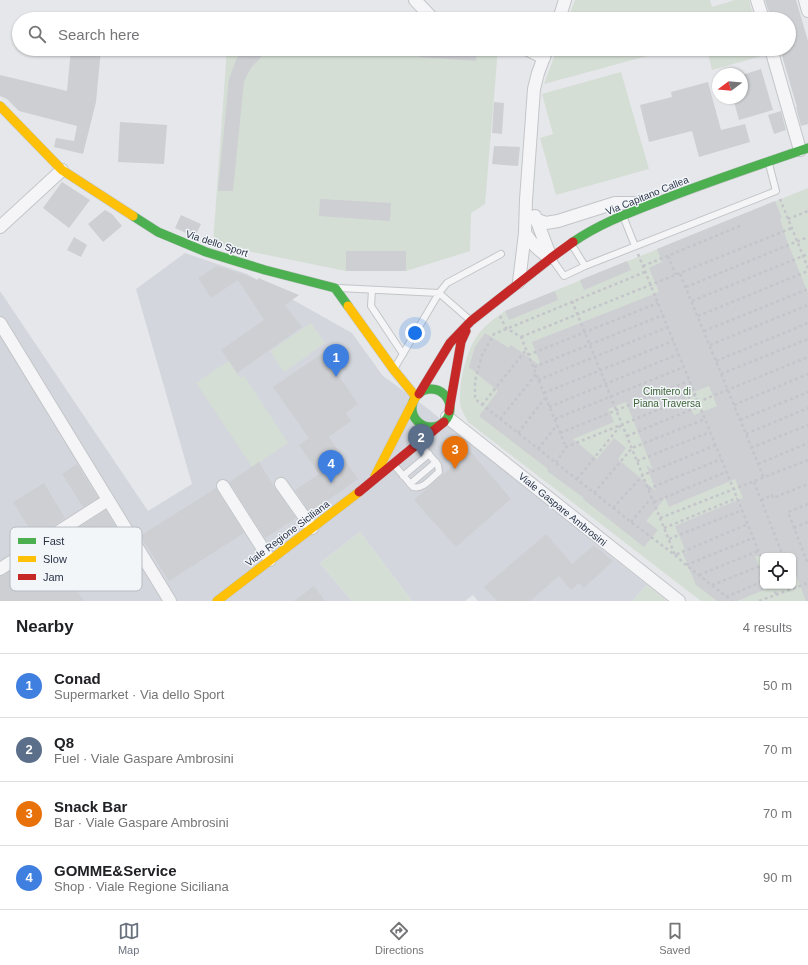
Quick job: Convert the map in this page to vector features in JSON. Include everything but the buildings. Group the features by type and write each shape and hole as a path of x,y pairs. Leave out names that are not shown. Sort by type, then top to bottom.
{"main road":[{"name":"Via dello Sport","path":"0,106 62,170 158,232 206,252 265,270 335,288"},
{"name":"Via Capitano Callea","path":"371,483 417,396 450,343 471,321 519,282 588,232 623,215 804,149"},
{"path":"335,288 394,370 417,396"},
{"path":"447,416 448,400 440,392 429,390 417,396 412,410 417,421 428,427 434,427 447,416 461,342 471,321"},
{"name":"Viale Regione Siciliana","path":"217,601 231,597 270,560 394,465 447,416"}],"street":[{"path":"415,0 426,12"},
{"path":"757,0 761,12"},
{"path":"805,0 808,11"},
{"path":"561,12 563,2"},
{"path":"519,282 525,233 534,89 538,73 545,56"},
{"path":"773,56 804,149"},
{"path":"0,227 62,170"},
{"path":"526,200 538,220 551,258"},
{"path":"538,220 546,223 558,221 615,203 652,204"},
{"path":"525,233 531,242 541,252 551,258"},
{"path":"0,323 125,527"},
{"name":"Viale Gaspare Ambrosini","path":"447,416 679,601"},
{"path":"281,484 312,528"},
{"path":"223,486 270,560"},
{"path":"66,527 108,500"},
{"path":"142,555 170,601"},
{"path":"0,569 10,563"}],"lane":[{"path":"551,258 564,276 584,266 776,191 768,161"},
{"path":"623,215 635,246"},
{"path":"571,244 584,266"},
{"path":"394,370 447,283 501,254"},
{"path":"335,288 439,294 471,321"},
{"path":"372,290 371,306 403,354"},
{"path":"394,465 413,488 421,487 438,472 439,469 436,462 419,443"},
{"path":"403,476 429,454"},
{"path":"410,484 436,462"}],"path":[{"path":"776,191 808,268"},
{"path":"788,219 808,211"},
{"path":"643,266 740,226"},
{"path":"521,338 792,228"},
{"path":"686,287 808,237"},
{"path":"635,246 760,556"},
{"path":"692,301 808,254"},
{"path":"668,256 676,275"},
{"path":"698,316 808,271"},
{"path":"645,272 494,334 482,355 475,382 475,399 732,601"},
{"path":"680,274 764,478"},
{"path":"704,331 808,288"},
{"path":"572,301 675,555"},
{"path":"528,355 658,302"},
{"path":"494,303 506,328 521,338 566,447"},
{"path":"710,345 808,305"},
{"path":"534,367 663,315"},
{"path":"716,361 808,323"},
{"path":"538,380 668,327"},
{"path":"721,374 808,339"},
{"path":"544,393 673,341"},
{"path":"482,405 526,350"},
{"path":"549,407 679,354"},
{"path":"698,402 808,357"},
{"path":"555,420 684,367"},
{"path":"500,419 536,374"},
{"path":"734,405 808,374"},
{"path":"560,433 690,381"},
{"path":"740,420 808,392"},
{"path":"556,463 566,447 695,395"},
{"path":"518,433 546,397"},
{"path":"627,436 700,406"},
{"path":"746,434 808,408"},
{"path":"594,493 632,448 705,419"},
{"path":"577,479 622,424"},
{"path":"538,449 557,425"},
{"path":"751,448 808,425"},
{"path":"637,461 710,432"},
{"path":"758,464 808,443"},
{"path":"613,508 643,475 716,445"},
{"path":"648,489 721,459"},
{"path":"660,518 808,460"},
{"path":"654,502 726,472"},
{"path":"754,482 782,553"},
{"path":"761,500 772,496 773,498 808,484"},
{"path":"631,522 652,497"},
{"path":"664,528 737,498"},
{"path":"808,504 788,512 808,564"},
{"path":"669,539 742,510"},
{"path":"794,528 808,522"},
{"path":"675,555 748,524"},
{"path":"686,565 753,538"},
{"path":"698,575 758,551"},
{"path":"712,586 760,565"},
{"path":"726,597 760,582"},
{"path":"796,587 808,583"},
{"path":"774,589 776,594"},
{"path":"759,601 790,589"}],"shaded area":[{"path":"185,253 247,274 352,333 383,376 427,408 647,585 632,601 478,601 473,595 465,601 412,601 360,532 320,563 352,601 0,601 0,291 148,511 192,484 136,289"}],"green space":[{"path":"575,0 710,0 712,7 735,0 749,0 752,12 571,12"},
{"path":"226,56 497,56 485,204 471,213 470,251 406,271 346,271 213,244"},
{"path":"554,56 647,56 544,84"},
{"path":"709,56 761,56 719,68 712,68 712,70"},
{"path":"621,72 649,169 556,195 540,138 553,134 542,94"},
{"name":"Cimitero di Piana Traversa","path":"808,188 808,601 701,601 468,422 460,405 464,368 473,343 480,332 490,322 505,311"},
{"path":"311,323 325,343 284,372 270,351"},
{"path":"229,361 240,378 244,376 288,443 252,467 196,383"},
{"path":"360,532 412,601 352,601 320,563"},
{"path":"647,585 667,601 632,601"}],"traffic: fast":[{"path":"573,242 595,229 630,212 808,148"},
{"path":"133,216 158,232 206,252 265,270 335,288 348,306"},
{"path":"431,389 444,395 450,408 444,421 431,427 418,421 412,408 418,395 431,389"}],"traffic: slow":[{"path":"0,106 62,170 133,216"},
{"path":"348,306 394,370 416,397"},
{"path":"375,476 414,400"},
{"path":"217,601 359,492"}],"traffic: jam":[{"path":"419,394 450,343 471,321 573,242"},
{"path":"449,411 461,342 466,331"},
{"path":"359,492 444,422"}],"place":[{"name":"Conad","path":"336,377"},
{"name":"Q8","path":"421,457"},
{"name":"Snack Bar","path":"455,469"},
{"name":"GOMME&Service","path":"331,483"}]}
